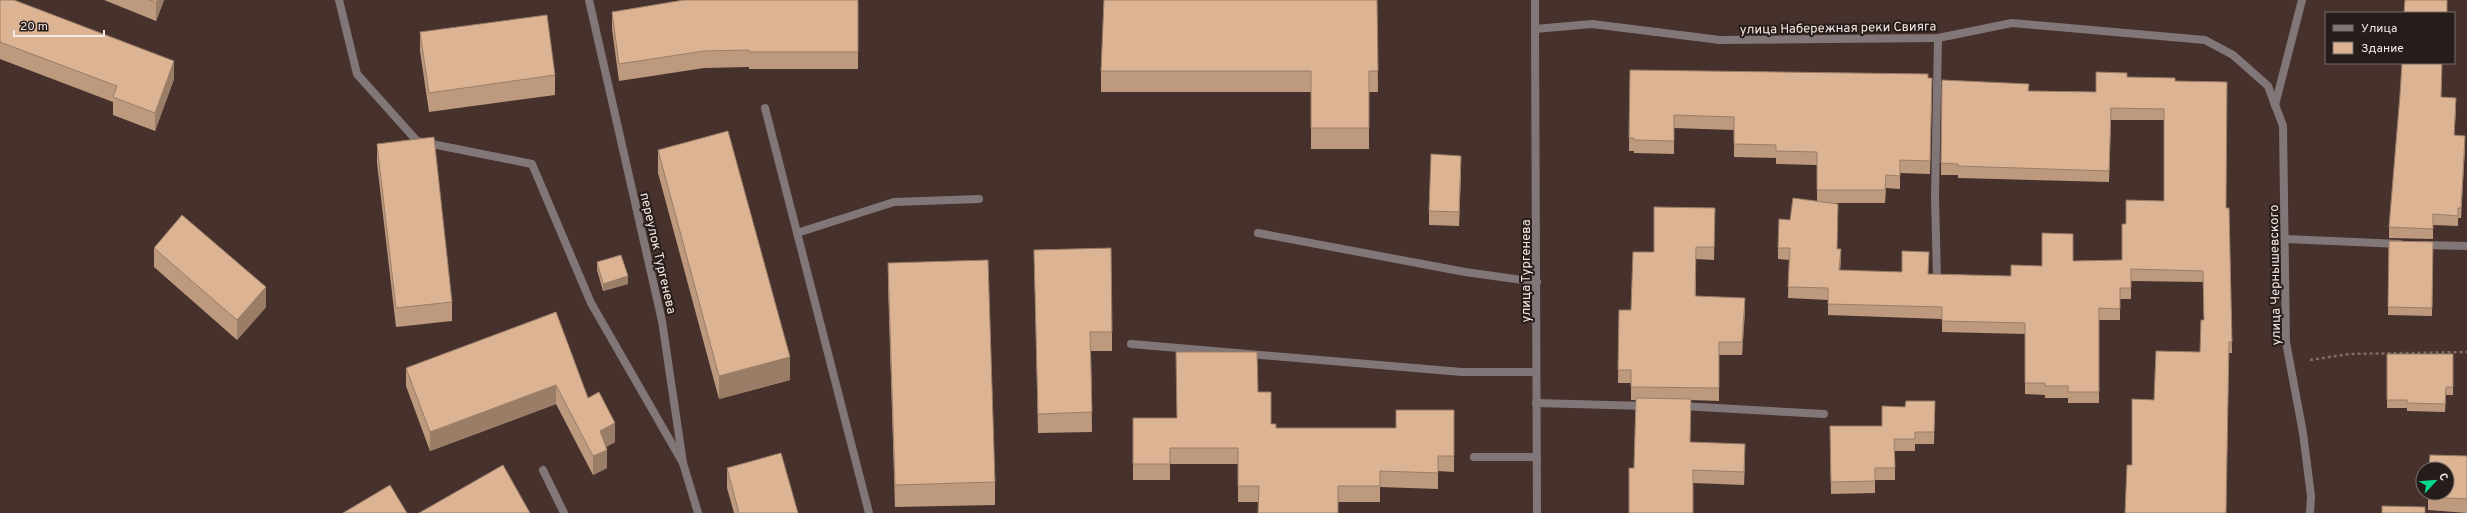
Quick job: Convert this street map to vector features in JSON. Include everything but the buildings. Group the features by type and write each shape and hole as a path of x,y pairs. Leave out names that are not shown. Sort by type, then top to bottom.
{"street":[{"path":"339,0 357,74 417,141 532,164 592,303 683,463"},
{"name":"переулок Тургенева","path":"589,0 662,321 683,463 698,513"},
{"name":"улица Тургенева","path":"1535,0 1538,282 1536,372 1537,513"},
{"path":"2275,105 2302,0"},
{"name":"улица Набережная реки Свияга","path":"1535,29 1592,24 1720,40 1938,38 2012,23 2205,40 2233,55 2268,86"},
{"path":"1937,278 1935,197 1938,38"},
{"name":"улица Чернышевского","path":"2268,86 2283,126 2286,342 2303,433 2311,496 2310,513"},
{"path":"765,108 869,513"},
{"path":"797,233 894,202 979,199"},
{"path":"1258,233 1465,272 1538,282"},
{"path":"2284,239 2467,246"},
{"path":"1131,344 1462,372 1536,372"},
{"path":"1536,403 1654,406"},
{"path":"1669,406 1824,414"},
{"path":"1474,457 1537,457"},
{"path":"543,470 564,513"}],"path":[{"path":"2290,363 2349,354 2467,352"}]}
